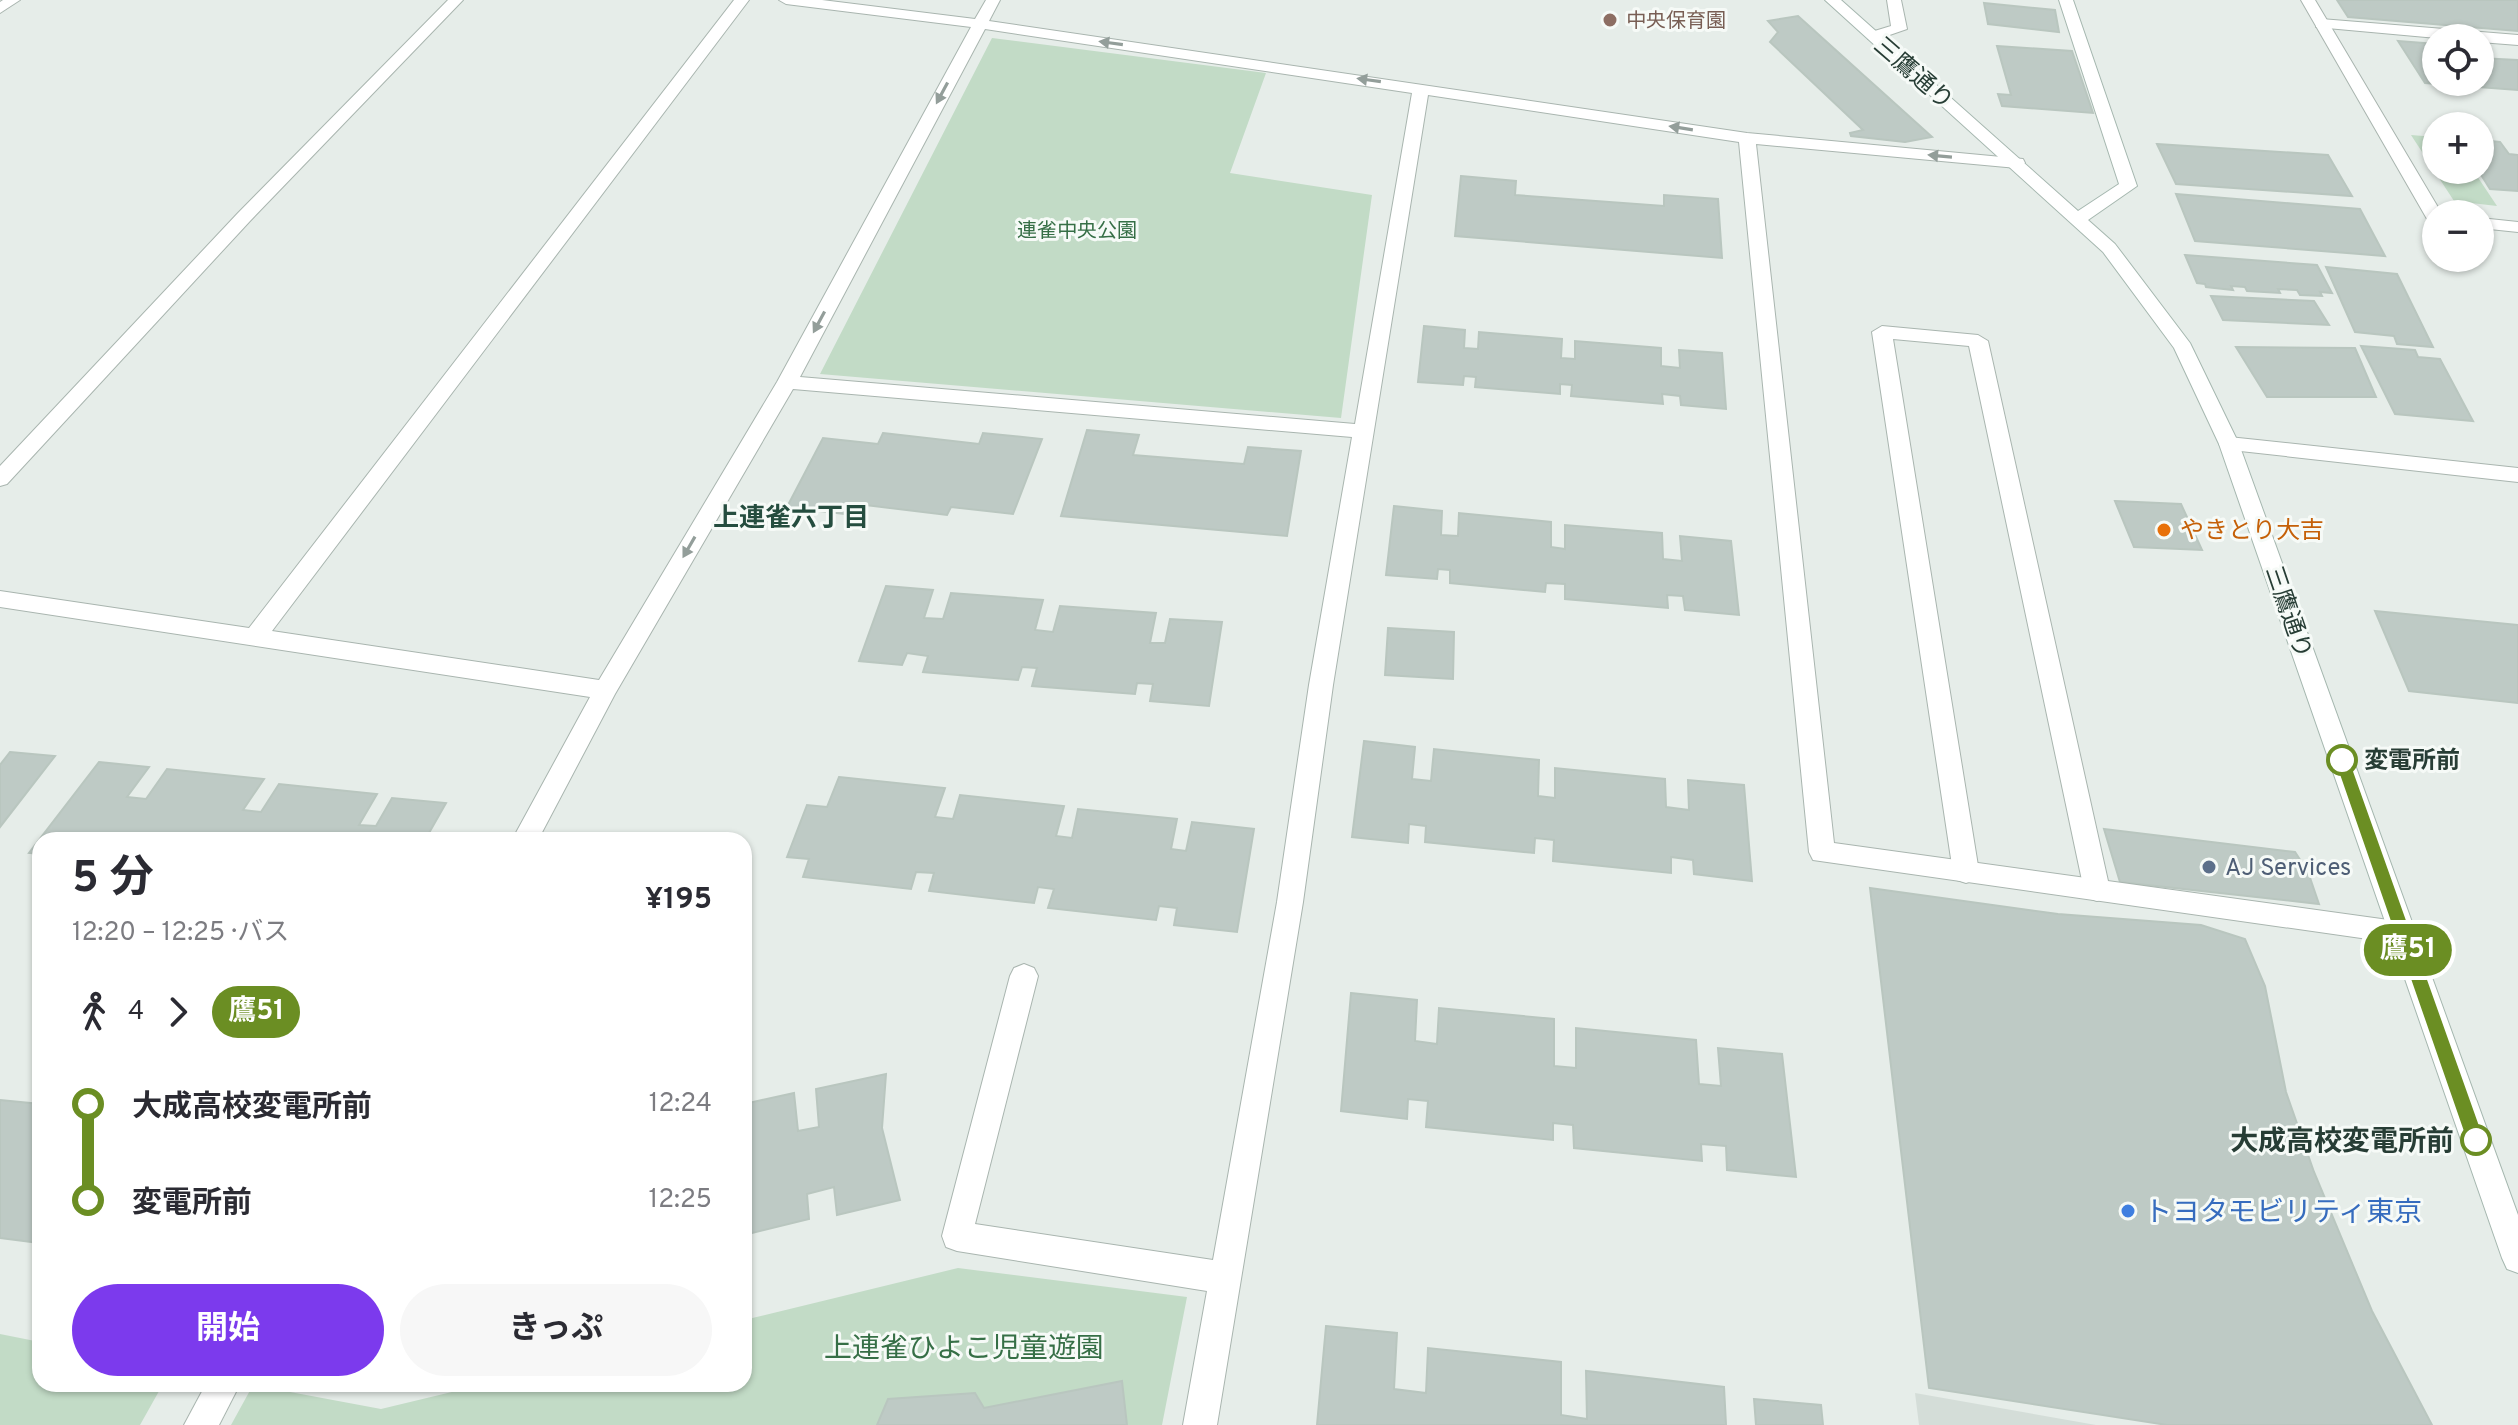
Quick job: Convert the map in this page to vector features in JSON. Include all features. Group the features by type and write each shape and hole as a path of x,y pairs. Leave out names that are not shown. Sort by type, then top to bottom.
{"street":[{"path":"0,9 13,0"},
{"path":"0,479 244,217 456,0"},
{"path":"254,638 742,0"},
{"path":"786,0 979,24 1747,138 2017,163"},
{"path":"529,832 605,690 787,382 993,0"},
{"name":"三鷹通り","path":"1832,0 2079,218 2109,248 2183,347 2229,444 2518,1258"},
{"path":"1873,36 1899,29 1894,0"},
{"path":"2066,0 2128,186 2079,218"},
{"path":"2308,0 2425,200"},
{"path":"2321,24 2518,40"},
{"path":"1200,1425 1290,902 1321,685 1421,88"},
{"path":"1747,138 1822,852 2403,933"},
{"path":"2494,224 2518,227"},
{"path":"1966,872 1882,332 1978,341 2097,890"},
{"path":"787,382 1364,431"},
{"path":"2229,444 2518,475"},
{"path":"0,599 605,690"},
{"path":"1024,976 957,1236 1225,1278"},
{"path":"201,1425 220,1392"}],"shaded area":[{"path":"1915,1393 2096,1425 1919,1425"}],"green space":[{"name":"連雀中央公園","path":"992,38 1266,73 1230,173 1372,195 1341,418 820,374"},
{"path":"2411,135 2422,136 2422,152"},
{"path":"2443,184 2482,184 2493,200 2453,200"},
{"name":"上連雀ひよこ児童遊園","path":"958,1268 1187,1297 1162,1425 231,1425 249,1392 290,1392 381,1409 452,1392 752,1392 752,1318"},
{"path":"0,1334 32,1340 32,1392 159,1392 140,1425 0,1425"}],"building":[{"path":"2337,0 2518,0 2518,31 2494,29 2494,24 2433,24 2348,17"},
{"path":"1984,3 2055,10 2059,32 1988,24"},
{"path":"1798,16 1932,137 1905,142 1851,136 1850,133 1863,130 1770,42 1778,32 1768,21"},
{"path":"2398,41 2422,43 2422,78"},
{"path":"1997,46 2072,51 2093,113 2002,106 1998,94 2011,95"},
{"path":"2494,59 2518,60 2518,90 2494,88"},
{"path":"2494,141 2500,142 2509,154 2518,155 2518,191 2490,189 2487,184 2494,184"},
{"path":"2157,144 2328,155 2352,196 2176,184"},
{"path":"1461,176 1516,181 1515,195 1664,206 1664,195 1718,199 1722,258 1455,236"},
{"path":"2176,194 2360,209 2385,256 2195,241"},
{"path":"2185,255 2317,265 2332,293 2300,295 2297,290 2278,289 2280,293 2247,291 2245,287 2231,286 2233,290 2206,287 2197,283"},
{"path":"2326,267 2397,274 2433,347 2397,344 2394,336 2355,332"},
{"path":"2211,296 2314,301 2329,325 2223,320"},
{"path":"1424,326 1465,330 1464,348 1478,349 1479,332 1562,339 1561,358 1575,359 1575,341 1661,348 1661,366 1680,368 1679,350 1722,353 1726,409 1681,405 1680,396 1662,394 1663,404 1571,396 1572,385 1560,384 1560,394 1475,387 1476,377 1464,376 1463,385 1418,382"},
{"path":"2361,346 2415,350 2418,357 2440,359 2473,421 2395,414"},
{"path":"2236,347 2355,348 2376,397 2267,397"},
{"path":"1087,430 1139,435 1133,455 1244,464 1248,447 1301,451 1287,536 1061,516"},
{"path":"883,433 979,444 983,433 1042,439 1013,514 951,507 947,515 849,503 844,514 787,507 823,438 878,444"},
{"path":"2115,501 2181,504 2202,550 2134,547"},
{"path":"1394,506 1442,511 1441,535 1458,536 1459,513 1551,522 1551,547 1565,549 1565,525 1662,533 1663,559 1682,561 1680,536 1731,541 1739,615 1685,610 1683,596 1667,595 1668,608 1565,599 1565,584 1546,583 1545,592 1450,583 1450,570 1438,569 1437,579 1386,575"},
{"path":"886,586 933,590 924,618 943,619 951,593 1043,600 1035,630 1053,632 1060,606 1156,613 1150,643 1165,643 1170,619 1222,622 1209,706 1150,701 1153,684 1137,683 1135,694 1032,686 1037,668 1022,667 1018,680 923,672 928,656 907,653 902,665 859,661"},
{"path":"2375,611 2518,625 2518,703 2409,691"},
{"path":"1388,628 1454,632 1453,679 1385,675"},
{"path":"1364,741 1415,747 1412,779 1431,781 1434,749 1539,760 1538,796 1555,798 1555,768 1665,779 1666,807 1689,810 1688,780 1744,785 1752,881 1694,874 1693,860 1671,857 1671,873 1553,861 1554,840 1535,838 1534,853 1425,842 1426,826 1409,824 1408,843 1352,837"},
{"path":"10,752 55,756 0,827 0,765"},
{"path":"99,762 149,767 127,797 146,799 167,769 264,779 243,810 261,812 279,784 377,794 359,825 376,826 392,798 446,803 430,832 45,832"},
{"path":"839,777 945,788 935,817 953,819 960,795 1064,806 1056,836 1072,838 1078,809 1177,819 1171,849 1186,851 1192,822 1254,829 1237,932 1174,925 1177,908 1159,906 1156,920 1048,908 1054,889 1038,887 1034,903 929,891 934,873 916,872 911,889 803,877 809,859 787,857 807,805 827,807"},
{"path":"2104,829 2295,852 2308,872 2319,904 2120,882"},
{"path":"1870,888 2058,914 2201,925 2245,939 2265,986 2286,1092 2314,1172 2372,1311 2432,1425 2167,1425 1929,1388"},
{"path":"1351,993 1417,1000 1415,1041 1437,1044 1439,1008 1554,1019 1554,1066 1576,1068 1576,1028 1696,1040 1699,1084 1721,1086 1718,1048 1782,1054 1796,1177 1727,1170 1726,1146 1701,1144 1702,1161 1574,1148 1573,1125 1553,1123 1553,1140 1426,1127 1428,1101 1408,1099 1407,1119 1341,1111"},
{"path":"886,1074 882,1128 900,1200 837,1215 834,1187 807,1194 809,1219 752,1233 752,1102 794,1093 798,1131 819,1127 816,1089"},
{"path":"0,1100 32,1103 32,1242 0,1238"},
{"path":"1326,1326 1397,1333 1394,1389 1426,1393 1428,1348 1561,1362 1561,1415 1587,1419 1586,1371 1724,1387 1726,1425 1317,1425"},
{"path":"1122,1381 1127,1425 877,1425 888,1399 975,1393 984,1408"},
{"path":"1754,1399 1821,1405 1823,1425 1756,1425"}],"bus line":[{"name":"鷹51","path":"2342,760 2476,1140"}],"place":[{"name":"中央保育園","path":"1610,20"},
{"name":"やきとり大吉","path":"2164,530"},
{"name":"変電所前","path":"2342,760"},
{"name":"AJ Services","path":"2209,867"},
{"name":"大成高校変電所前","path":"2476,1140"},
{"name":"トヨタモビリティ東京","path":"2128,1211"}],"district":[{"name":"上連雀六丁目","path":"791,517"}]}
